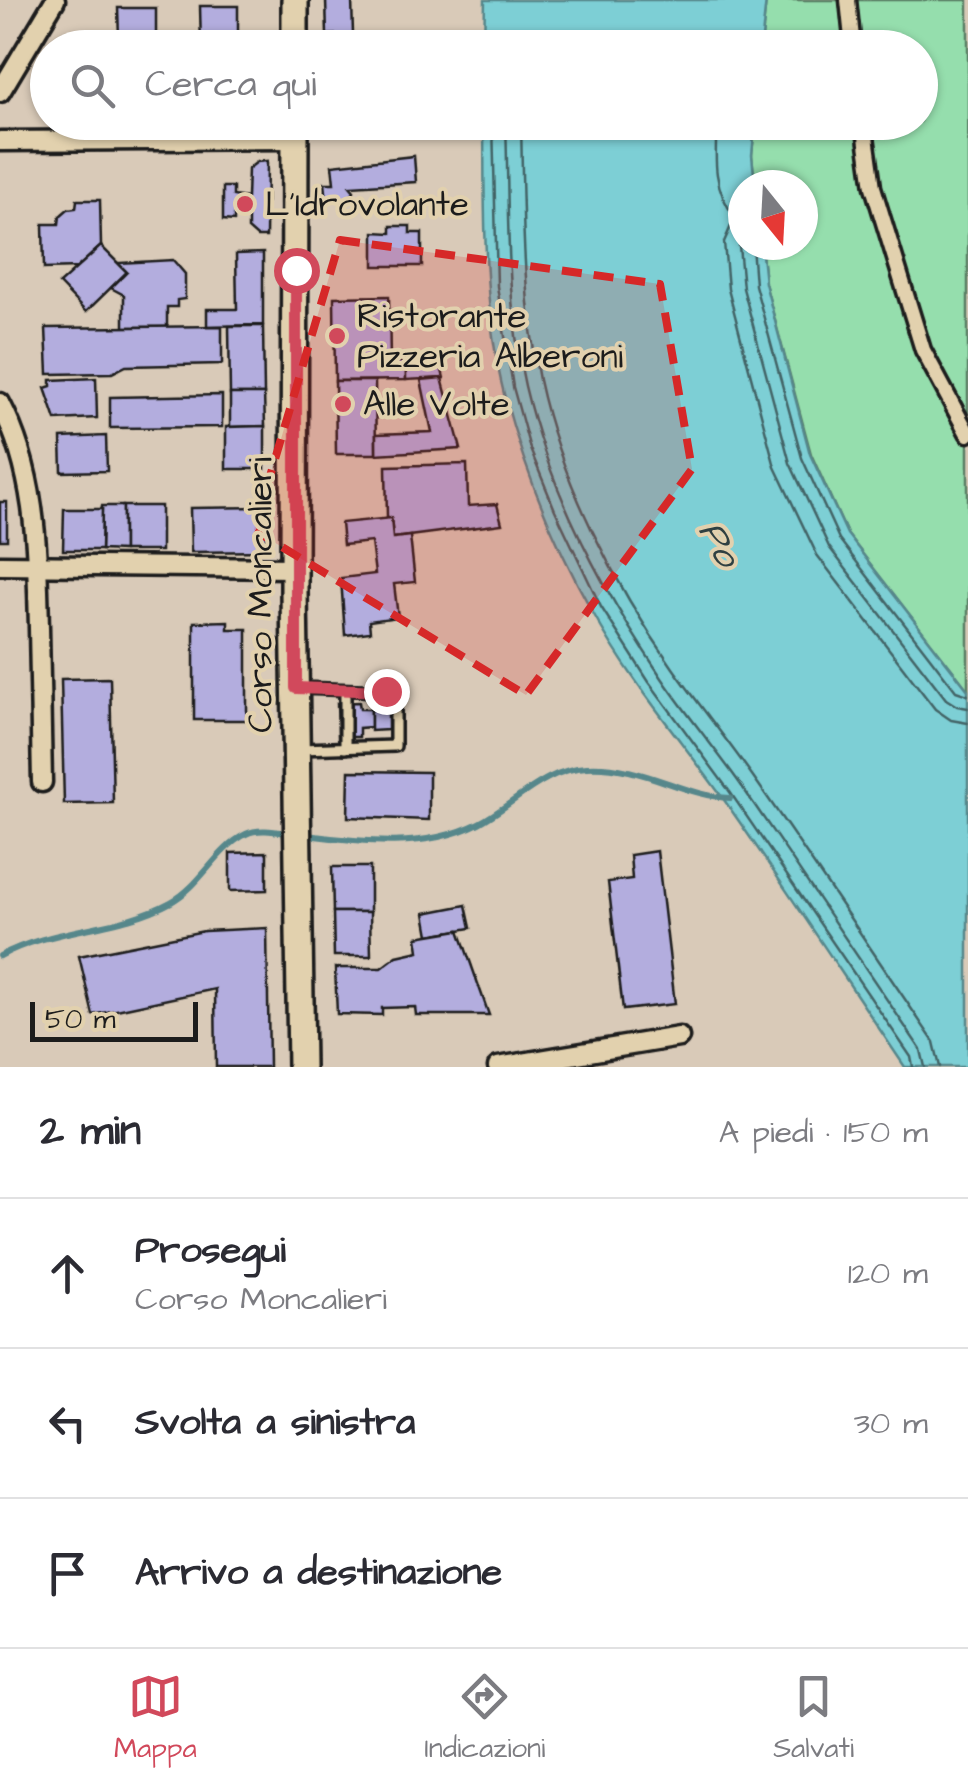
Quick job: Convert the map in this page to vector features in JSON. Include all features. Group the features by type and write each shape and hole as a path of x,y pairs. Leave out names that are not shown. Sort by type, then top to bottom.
{"main road":[{"path":"295,0 295,30"},
{"name":"Corso Moncalieri","path":"296,140 294,568 301,1067"}],"street":[{"path":"37,30 55,0"},
{"path":"848,0 851,30"},
{"path":"0,92 30,42"},
{"path":"0,141 30,140"},
{"path":"867,140 873,186 922,350 968,434"},
{"path":"0,404 16,432 32,497 38,565 42,782"},
{"path":"0,564 294,568"},
{"path":"498,1067 679,1037"}],"lane":[{"path":"296,688 386,691 395,710 394,746 296,749"},
{"path":"345,691 345,748"}],"highlighted area":[{"path":"340,240 660,284 692,469 526,695 254,530"}],"green space":[{"path":"766,0 968,0 968,690 847,534 811,454 765,283 763,260 818,260 818,170 754,170 752,155 753,140 938,140 938,30 763,30"}],"water":[{"path":"485,0 766,0 763,30 484,30"},
{"name":"Po","path":"484,140 753,140 754,170 728,170 728,260 763,260 765,283 810,454 847,534 968,690 968,1067 905,1067 745,830 621,660 578,585 531,478 504,394 492,327 486,259"}],"building":[{"path":"326,0 352,0 353,30 327,30"},
{"path":"200,6 238,6 238,30 201,30"},
{"path":"118,8 156,8 156,30 119,30"},
{"path":"414,156 416,182 350,186 354,191 350,199 327,201 325,183 334,183 332,165"},
{"name":"L'Idrovolante","path":"267,161 266,237 257,237 248,229 248,211 234,209 234,221 223,220 223,187 233,187 233,196 247,198 248,169"},
{"path":"77,200 100,200 101,246 77,268 44,269 43,224 59,224 60,216 76,208"},
{"path":"391,226 410,226 410,233 422,233 422,266 374,266 374,232 391,233"},
{"path":"101,246 127,272 86,312 59,284"},
{"path":"263,253 263,325 207,326 207,309 237,309 236,254"},
{"path":"173,260 185,274 185,299 177,300 177,307 167,307 167,327 124,327 124,295 111,288 127,272 118,263"},
{"path":"389,296 390,362 406,362 406,380 335,381 334,297"},
{"path":"222,326 222,364 126,366 112,373 48,374 46,328"},
{"path":"229,326 263,326 264,394 230,394"},
{"path":"406,359 439,359 444,378 406,380"},
{"path":"96,378 97,418 56,420 45,388 51,386 51,380"},
{"path":"442,378 461,449 376,454 376,434 432,432 421,380"},
{"path":"335,381 375,381 376,454 336,454"},
{"path":"230,394 264,394 265,426 230,427"},
{"path":"222,395 222,427 110,428 110,397"},
{"path":"265,426 265,469 226,469 226,427"},
{"path":"106,436 107,471 62,472 61,438"},
{"path":"467,464 468,506 497,504 502,524 393,538 391,518 387,518 386,466"},
{"path":"0,502 7,502 7,540 0,540"},
{"path":"102,506 123,506 123,551 101,550"},
{"path":"123,506 161,506 161,551 123,551"},
{"path":"266,507 266,551 191,552 190,508"},
{"path":"64,509 102,509 101,550 63,550"},
{"path":"391,518 393,538 410,536 415,582 394,584 398,617 369,621 370,632 345,635 341,578 375,574 371,542 343,545 341,523"},
{"path":"228,621 228,629 247,629 247,720 194,720 194,622"},
{"path":"110,678 113,803 64,804 61,679"},
{"path":"359,702 360,709 371,709 371,727 359,728 359,737 338,737 337,703"},
{"path":"388,708 388,730 371,731 371,709"},
{"path":"349,771 429,772 429,820 348,817"},
{"path":"657,851 675,1004 623,1010 608,882 632,879 630,855"},
{"path":"267,852 267,890 230,891 230,853"},
{"path":"332,867 370,867 370,912 333,912"},
{"path":"466,905 471,928 429,935 425,913"},
{"path":"333,912 370,912 371,956 334,956"},
{"path":"267,928 269,1067 216,1067 215,989 93,1015 79,956 204,931"},
{"path":"459,930 489,1015 416,1015 415,1007 382,1008 382,1015 337,1014 335,968 381,968 397,956 419,951 417,937"}],"waterway":[{"path":"305,835 394,842 459,832 557,774 587,767 626,770 695,792 730,798"},
{"path":"0,956 42,939 129,919 171,902 246,834 263,830 292,834"}],"place":[{"name":"L'Idrovolante","path":"245,204"},
{"name":"Ristorante Pizzeria Alberoni","path":"337,336"},
{"name":"Alle Volte","path":"343,404"}],"route":[{"path":"296,270 296,688 386,691"}]}
